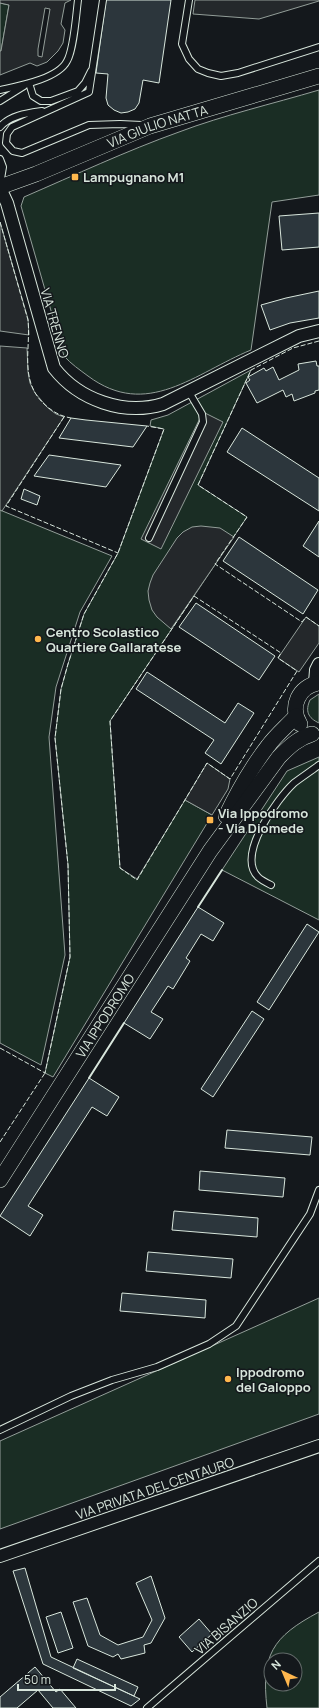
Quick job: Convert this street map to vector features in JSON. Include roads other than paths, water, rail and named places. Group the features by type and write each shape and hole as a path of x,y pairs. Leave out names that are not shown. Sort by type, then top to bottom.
{"street":[{"name":"VIA GIULIO NATTA","path":"0,187 36,174 150,126 319,76"},
{"name":"VIA TRENNO","path":"0,187 6,203 52,363 58,374 82,393 94,399 119,407 141,408 157,406 190,392 299,336 319,331"},
{"path":"316,734 302,727 296,716 296,703 300,694 306,687 317,683 316,670 319,664"},
{"name":"VIA IPPODROMO","path":"210,851 241,785 269,744 296,716"},
{"name":"VIA IPPODROMO","path":"0,1180 210,851 279,757 299,739 316,734"},
{"name":"VIA PRIVATA DEL CENTAURO","path":"0,1556 319,1446"}],"lane":[{"path":"0,90 29,83 61,69 67,62 70,53 78,0"},
{"path":"103,0 89,92 9,130 6,141 10,149 16,153 24,153 89,125 120,124 150,126"},
{"path":"189,0 182,44 189,58 198,69 208,73 221,76 238,73 319,47"},
{"path":"29,83 33,96 41,101 51,101 82,88 93,67"},
{"path":"0,101 29,83"},
{"path":"0,127 6,122 23,114 49,110"},
{"path":"0,159 2,167 0,187"},
{"path":"149,538 203,422 202,414 190,392"},
{"path":"271,885 257,877 251,861 254,842 271,810 293,784 319,765"},
{"path":"0,1430 70,1396 112,1380 157,1367 209,1344 236,1326 310,1214 319,1190"},
{"name":"VIA BISANZIO","path":"147,1708 319,1561"}],"place":[{"name":"Lampugnano M1","path":"75,177"},
{"name":"Centro Scolastico Quartiere Gallaratese","path":"38,639"},
{"name":"Via Ippodromo - Via Diomede","path":"210,820"},
{"name":"Ippodromo del Galoppo","path":"228,1379"}]}
